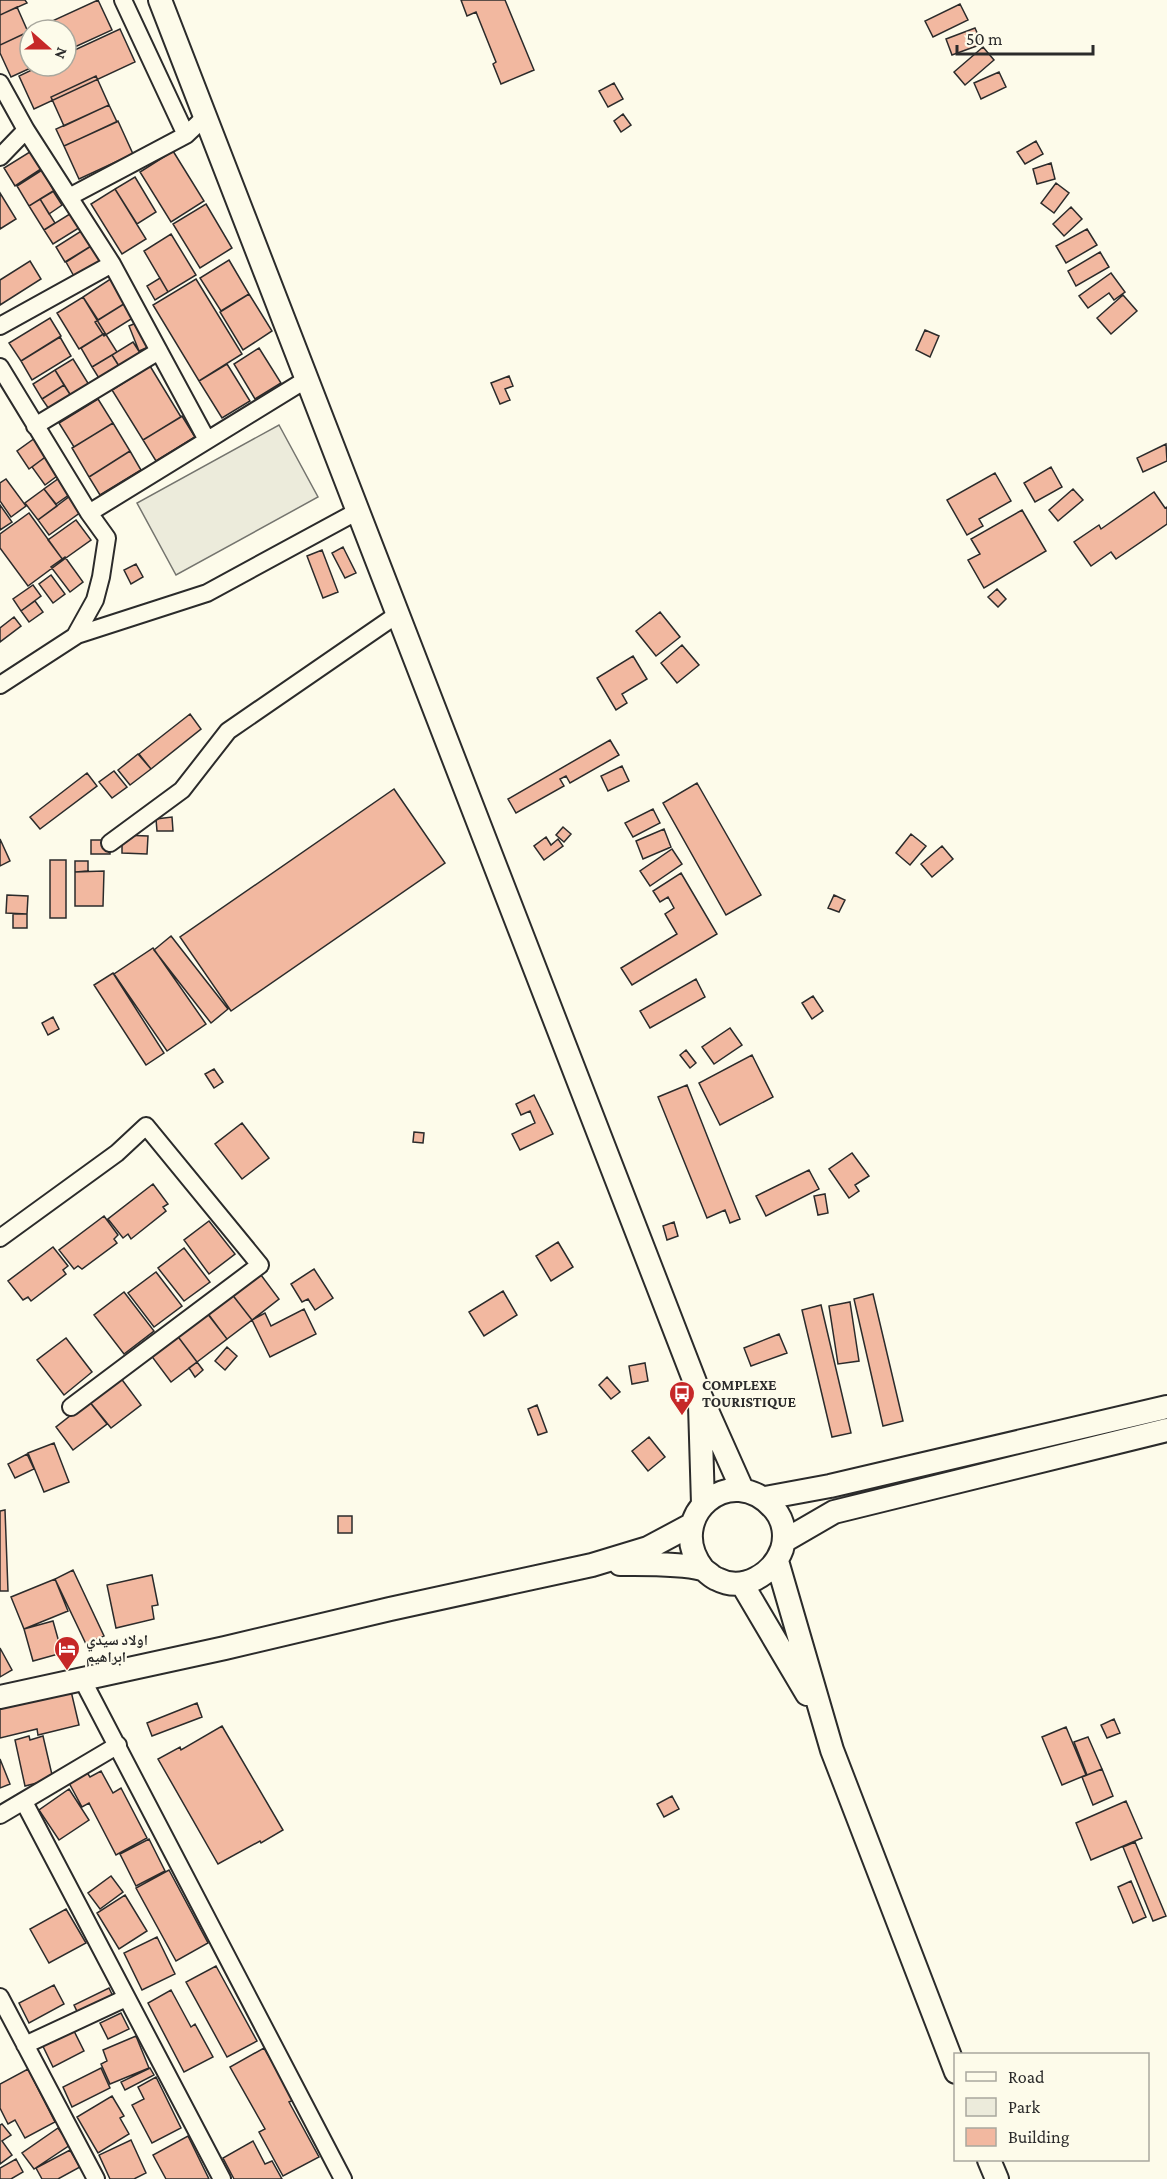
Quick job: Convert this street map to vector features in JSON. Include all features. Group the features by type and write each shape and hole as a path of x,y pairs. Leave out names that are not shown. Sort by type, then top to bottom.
{"main road":[{"path":"160,0 700,1395 742,1489"},
{"path":"700,1395 703,1504"},
{"path":"765,1498 830,1486 1167,1407"},
{"path":"954,2067 823,1721 781,1551 779,1515 765,1498 742,1489 726,1490 711,1497 703,1504 691,1525 691,1546 697,1562 703,1569 717,1580 730,1584 742,1584 761,1577 781,1551 834,1512 1167,1430"},
{"path":"0,1697 592,1565 648,1548 691,1525"},
{"path":"592,1565 653,1563 703,1569"},
{"path":"742,1584 823,1721"},
{"path":"989,2161 997,2179"}],"street":[{"path":"123,0 186,135"},
{"path":"0,83 26,130 112,264 207,440"},
{"path":"69,197 186,135 205,117"},
{"path":"0,157 26,130"},
{"path":"0,327 112,264"},
{"path":"36,426 159,351"},
{"path":"0,367 106,538 101,577 95,600 75,636"},
{"path":"89,513 307,379"},
{"path":"0,685 75,636 207,593 358,511"},
{"path":"110,843 182,790 228,731 398,614"},
{"path":"0,1238 117,1153 146,1126 260,1265 71,1407"},
{"path":"82,1679 343,2179"},
{"path":"0,1815 118,1745"},
{"path":"24,1802 222,2179"},
{"path":"0,1997 96,2179"},
{"path":"25,2045 126,1998"}],"green space":[{"path":"279,425 318,497 176,575 137,503"}],"building":[{"path":"0,0 25,0 27,3 0,15"},
{"path":"98,0 112,30 78,46 78,18 59,18"},
{"path":"461,0 505,0 534,70 501,84 493,64 496,62 476,12 467,16"},
{"path":"960,4 968,20 933,37 925,21"},
{"path":"17,7 22,18 18,18 18,37 0,45 0,15"},
{"path":"975,28 982,44 952,55 946,39"},
{"path":"120,29 135,62 34,109 20,78 78,78 78,48"},
{"path":"18,37 18,74 11,77 0,53 0,45"},
{"path":"983,47 994,60 965,85 954,72"},
{"path":"999,72 1006,87 981,99 974,83"},
{"path":"96,76 109,105 64,126 51,97"},
{"path":"614,83 623,99 608,107 599,91"},
{"path":"109,105 117,122 64,146 56,129"},
{"path":"623,114 631,125 621,132 614,121"},
{"path":"118,121 133,154 79,179 64,146"},
{"path":"1036,141 1043,154 1025,164 1017,152"},
{"path":"33,150 44,167 15,186 4,168"},
{"path":"173,151 204,201 171,222 140,172"},
{"path":"1051,163 1055,179 1037,184 1033,169"},
{"path":"42,170 54,191 29,206 17,186"},
{"path":"135,177 156,212 137,224 115,189"},
{"path":"1056,183 1069,193 1054,213 1041,203"},
{"path":"115,189 146,239 122,254 91,204"},
{"path":"53,191 62,205 49,214 40,199"},
{"path":"0,193 16,219 0,229"},
{"path":"40,199 55,223 44,230 29,206"},
{"path":"206,204 232,248 200,268 173,224"},
{"path":"1071,207 1082,219 1064,236 1053,224"},
{"path":"73,212 82,226 53,244 44,230"},
{"path":"86,228 96,243 65,262 56,247"},
{"path":"1087,229 1097,245 1066,263 1056,246"},
{"path":"171,234 196,275 168,292 144,251"},
{"path":"96,243 105,259 75,278 66,262"},
{"path":"1100,252 1109,267 1076,286 1068,271"},
{"path":"229,260 249,294 221,311 200,278"},
{"path":"30,261 41,279 0,305 0,280"},
{"path":"1111,273 1125,292 1114,300 1109,293 1088,308 1079,296"},
{"path":"112,278 127,302 98,320 83,297"},
{"path":"160,278 168,292 155,300 147,286"},
{"path":"196,279 242,354 199,381 153,305"},
{"path":"249,294 272,331 243,350 220,312"},
{"path":"1123,295 1137,311 1111,334 1097,318"},
{"path":"83,297 105,333 79,349 57,313"},
{"path":"127,302 136,316 104,336 95,322"},
{"path":"50,318 61,336 21,361 9,343"},
{"path":"143,320 153,345 139,351 129,326"},
{"path":"925,330 939,336 930,357 916,350"},
{"path":"105,333 117,352 92,367 81,348"},
{"path":"60,337 71,356 32,380 21,361"},
{"path":"133,342 142,356 121,369 112,355"},
{"path":"259,348 281,383 255,399 234,364"},
{"path":"112,355 122,371 102,383 92,367"},
{"path":"73,359 91,388 73,399 55,370"},
{"path":"227,364 250,401 222,418 199,381"},
{"path":"150,366 181,417 143,440 112,390"},
{"path":"55,370 64,385 42,399 33,384"},
{"path":"509,376 513,386 505,389 510,400 500,404 491,383"},
{"path":"64,385 73,399 51,412 42,399"},
{"path":"98,399 113,423 74,447 59,423"},
{"path":"182,416 195,437 156,461 143,440"},
{"path":"113,423 130,451 89,477 72,448"},
{"path":"35,438 48,455 29,469 17,451"},
{"path":"1166,444 1167,461 1143,472 1137,458"},
{"path":"130,451 141,470 100,495 89,477"},
{"path":"48,455 61,473 45,485 32,467"},
{"path":"1051,467 1062,487 1035,502 1024,483"},
{"path":"995,473 1011,501 979,519 983,526 967,535 947,500"},
{"path":"62,476 73,492 56,504 44,489"},
{"path":"6,479 26,506 11,517 0,501 0,483"},
{"path":"44,489 57,506 38,520 25,503"},
{"path":"1073,489 1083,500 1058,521 1049,510"},
{"path":"1154,492 1165,508 1167,507 1167,524 1116,559 1111,552 1091,566 1074,542 1099,525 1101,529"},
{"path":"70,496 81,512 49,535 38,520"},
{"path":"0,505 12,522 0,530"},
{"path":"1022,510 1046,551 984,588 968,560 980,554 971,539"},
{"path":"29,513 63,560 28,586 0,548 0,534"},
{"path":"76,520 91,540 63,560 48,540"},
{"path":"343,547 356,573 345,578 332,553"},
{"path":"322,550 338,592 323,598 307,556"},
{"path":"65,557 83,582 70,592 51,567"},
{"path":"136,564 143,577 131,584 124,570"},
{"path":"51,575 65,594 53,603 39,584"},
{"path":"33,585 41,596 21,611 13,599"},
{"path":"997,589 1006,599 998,607 988,597"},
{"path":"35,601 43,612 29,622 21,611"},
{"path":"660,612 680,637 656,656 636,631"},
{"path":"14,617 21,626 0,642 0,628"},
{"path":"682,645 699,665 677,683 661,663"},
{"path":"633,656 647,679 622,694 627,703 616,710 597,678"},
{"path":"190,714 201,729 151,769 139,754"},
{"path":"610,740 619,755 570,783 566,776 560,779 564,786 516,813 508,799"},
{"path":"138,754 151,769 130,785 118,770"},
{"path":"622,766 629,781 608,791 601,776"},
{"path":"114,771 127,787 112,798 99,782"},
{"path":"87,773 97,786 40,829 30,817"},
{"path":"697,783 761,895 726,915 663,803"},
{"path":"394,789 445,863 231,1011 180,937"},
{"path":"653,809 660,823 633,837 625,823"},
{"path":"172,817 173,831 157,831 156,819"},
{"path":"563,827 571,834 564,842 556,835"},
{"path":"664,829 671,847 643,859 636,841"},
{"path":"911,834 926,846 910,865 896,853"},
{"path":"122,835 148,836 147,854 122,853"},
{"path":"546,837 551,845 558,839 563,846 544,860 534,846"},
{"path":"0,839 10,861 0,866"},
{"path":"91,840 110,840 110,854 91,854"},
{"path":"942,846 953,859 932,877 921,864"},
{"path":"672,849 682,864 650,886 640,871"},
{"path":"50,860 66,860 66,918 50,918"},
{"path":"75,861 88,861 88,871 75,872"},
{"path":"104,871 103,906 75,906 75,872"},
{"path":"681,873 717,934 632,985 621,968 677,934 665,914 674,908 668,897 660,902 653,891"},
{"path":"7,895 28,896 27,914 6,913"},
{"path":"834,895 845,900 839,912 828,908"},
{"path":"13,914 27,914 27,928 13,928"},
{"path":"171,936 228,1009 211,1023 154,950"},
{"path":"153,948 206,1024 167,1051 114,974"},
{"path":"113,973 164,1053 146,1065 94,985"},
{"path":"696,979 705,997 650,1028 640,1011"},
{"path":"813,996 823,1011 812,1019 802,1003"},
{"path":"53,1017 59,1029 48,1035 42,1023"},
{"path":"730,1028 742,1045 714,1064 702,1047"},
{"path":"686,1050 696,1063 690,1068 680,1055"},
{"path":"752,1055 773,1097 720,1125 699,1083"},
{"path":"214,1069 223,1082 214,1088 205,1074"},
{"path":"687,1085 740,1219 730,1223 725,1210 707,1218 658,1097"},
{"path":"534,1095 553,1134 520,1150 512,1134 535,1123 530,1111 521,1115 516,1104"},
{"path":"242,1123 269,1158 242,1179 215,1144"},
{"path":"414,1132 424,1133 423,1143 413,1142"},
{"path":"852,1153 869,1176 855,1185 859,1191 849,1198 829,1169"},
{"path":"809,1170 819,1189 766,1216 756,1196"},
{"path":"153,1184 168,1204 163,1207 166,1211 131,1239 128,1234 123,1238 108,1219"},
{"path":"825,1194 828,1213 818,1215 814,1196"},
{"path":"104,1216 118,1235 114,1239 117,1243 82,1269 78,1266 74,1269 59,1250"},
{"path":"209,1221 235,1254 209,1274 184,1240"},
{"path":"674,1222 678,1236 667,1240 663,1226"},
{"path":"558,1242 573,1267 551,1281 536,1256"},
{"path":"53,1247 68,1266 63,1270 66,1274 31,1301 28,1297 23,1300 8,1281"},
{"path":"184,1248 210,1282 184,1301 158,1268"},
{"path":"314,1269 333,1298 315,1310 308,1299 302,1302 291,1284"},
{"path":"258,1271 279,1299 252,1320 231,1293"},
{"path":"156,1272 182,1306 154,1327 128,1293"},
{"path":"503,1291 517,1315 484,1336 469,1312"},
{"path":"124,1292 154,1331 124,1354 94,1315"},
{"path":"231,1293 252,1320 227,1339 206,1312"},
{"path":"873,1294 903,1421 883,1426 854,1299"},
{"path":"850,1302 859,1361 838,1364 829,1306"},
{"path":"821,1305 851,1433 832,1437 802,1310"},
{"path":"304,1309 316,1334 270,1357 252,1320 265,1313 271,1326"},
{"path":"206,1311 227,1339 197,1362 176,1334"},
{"path":"176,1334 197,1362 171,1382 150,1354"},
{"path":"779,1334 787,1353 751,1366 744,1348"},
{"path":"66,1338 92,1372 64,1395 37,1360"},
{"path":"227,1347 237,1356 225,1370 215,1361"},
{"path":"197,1362 203,1370 195,1377 189,1368"},
{"path":"645,1363 648,1381 632,1384 629,1366"},
{"path":"120,1377 141,1405 111,1428 89,1401"},
{"path":"607,1377 620,1392 611,1399 599,1385"},
{"path":"89,1401 107,1424 73,1450 56,1427"},
{"path":"537,1405 547,1432 538,1435 528,1409"},
{"path":"649,1437 665,1457 648,1471 632,1451"},
{"path":"54,1443 69,1482 44,1492 28,1453"},
{"path":"27,1454 34,1469 15,1478 8,1464"},
{"path":"5,1510 8,1591 0,1591 0,1511"},
{"path":"338,1516 352,1516 352,1533 338,1533"},
{"path":"73,1570 104,1636 86,1644 55,1579"},
{"path":"152,1575 158,1605 152,1606 154,1619 116,1628 107,1585"},
{"path":"55,1579 68,1611 24,1629 11,1597"},
{"path":"53,1621 62,1653 33,1661 24,1629"},
{"path":"0,1648 12,1670 0,1677"},
{"path":"71,1691 79,1725 38,1735 37,1729 0,1738 0,1709"},
{"path":"197,1703 202,1717 152,1736 147,1723"},
{"path":"1114,1719 1120,1733 1107,1738 1101,1725"},
{"path":"222,1726 283,1830 218,1864 158,1759 180,1747 181,1750"},
{"path":"1066,1727 1086,1775 1062,1785 1042,1737"},
{"path":"29,1736 30,1740 43,1736 53,1779 25,1786 15,1740"},
{"path":"1088,1737 1102,1769 1087,1775 1074,1742"},
{"path":"0,1759 10,1784 0,1788"},
{"path":"1102,1769 1113,1796 1093,1805 1082,1777"},
{"path":"86,1771 90,1777 101,1771 113,1793 121,1788 147,1838 116,1855 89,1803 82,1807 68,1781"},
{"path":"69,1789 89,1820 59,1840 39,1810"},
{"path":"672,1796 679,1809 664,1817 657,1804"},
{"path":"1126,1801 1142,1838 1091,1860 1076,1823"},
{"path":"149,1839 165,1871 136,1886 120,1854"},
{"path":"1135,1842 1166,1916 1153,1921 1123,1847"},
{"path":"169,1870 208,1943 176,1961 136,1888"},
{"path":"111,1876 123,1892 100,1909 88,1893"},
{"path":"1131,1881 1146,1917 1133,1923 1118,1887"},
{"path":"125,1895 147,1931 119,1949 97,1913"},
{"path":"66,1909 86,1943 49,1963 30,1929"},
{"path":"157,1937 175,1974 142,1990 124,1953"},
{"path":"216,1966 257,2041 227,2057 186,1982"},
{"path":"54,1985 64,2004 29,2023 19,2003"},
{"path":"109,1988 118,2007 83,2024 74,2005"},
{"path":"171,1990 191,2027 195,2024 213,2057 184,2072 148,2003"},
{"path":"121,2013 129,2029 108,2039 100,2023"},
{"path":"71,2014 79,2029 74,2031 84,2051 53,2067 36,2032"},
{"path":"136,2036 149,2068 110,2084 101,2064 107,2061 103,2050"},
{"path":"264,2048 294,2100 289,2102 319,2157 283,2176 259,2132 265,2129 230,2067"},
{"path":"101,2068 110,2088 72,2107 63,2087"},
{"path":"150,2068 154,2075 125,2090 121,2082"},
{"path":"28,2069 55,2122 25,2138 15,2120 8,2124 0,2108 0,2084"},
{"path":"156,2077 181,2128 152,2143 132,2105 144,2099 138,2087"},
{"path":"112,2096 124,2116 120,2118 129,2134 98,2153 77,2117"},
{"path":"2,2124 11,2135 2,2141 12,2155 0,2164 0,2125"},
{"path":"58,2128 70,2145 34,2169 22,2153"},
{"path":"188,2136 209,2179 166,2179 153,2155"},
{"path":"131,2140 146,2173 134,2179 110,2179 99,2155"},
{"path":"253,2141 265,2164 272,2161 282,2179 234,2179 223,2158"},
{"path":"70,2150 80,2167 58,2179 42,2179 36,2168"},
{"path":"16,2159 23,2172 11,2179 0,2179 0,2168"}],"place":[{"name":"COMPLEXE TOURISTIQUE","path":"682,1417"},
{"name":"اولاد سيدي ابراهيم","path":"67,1672"}]}
